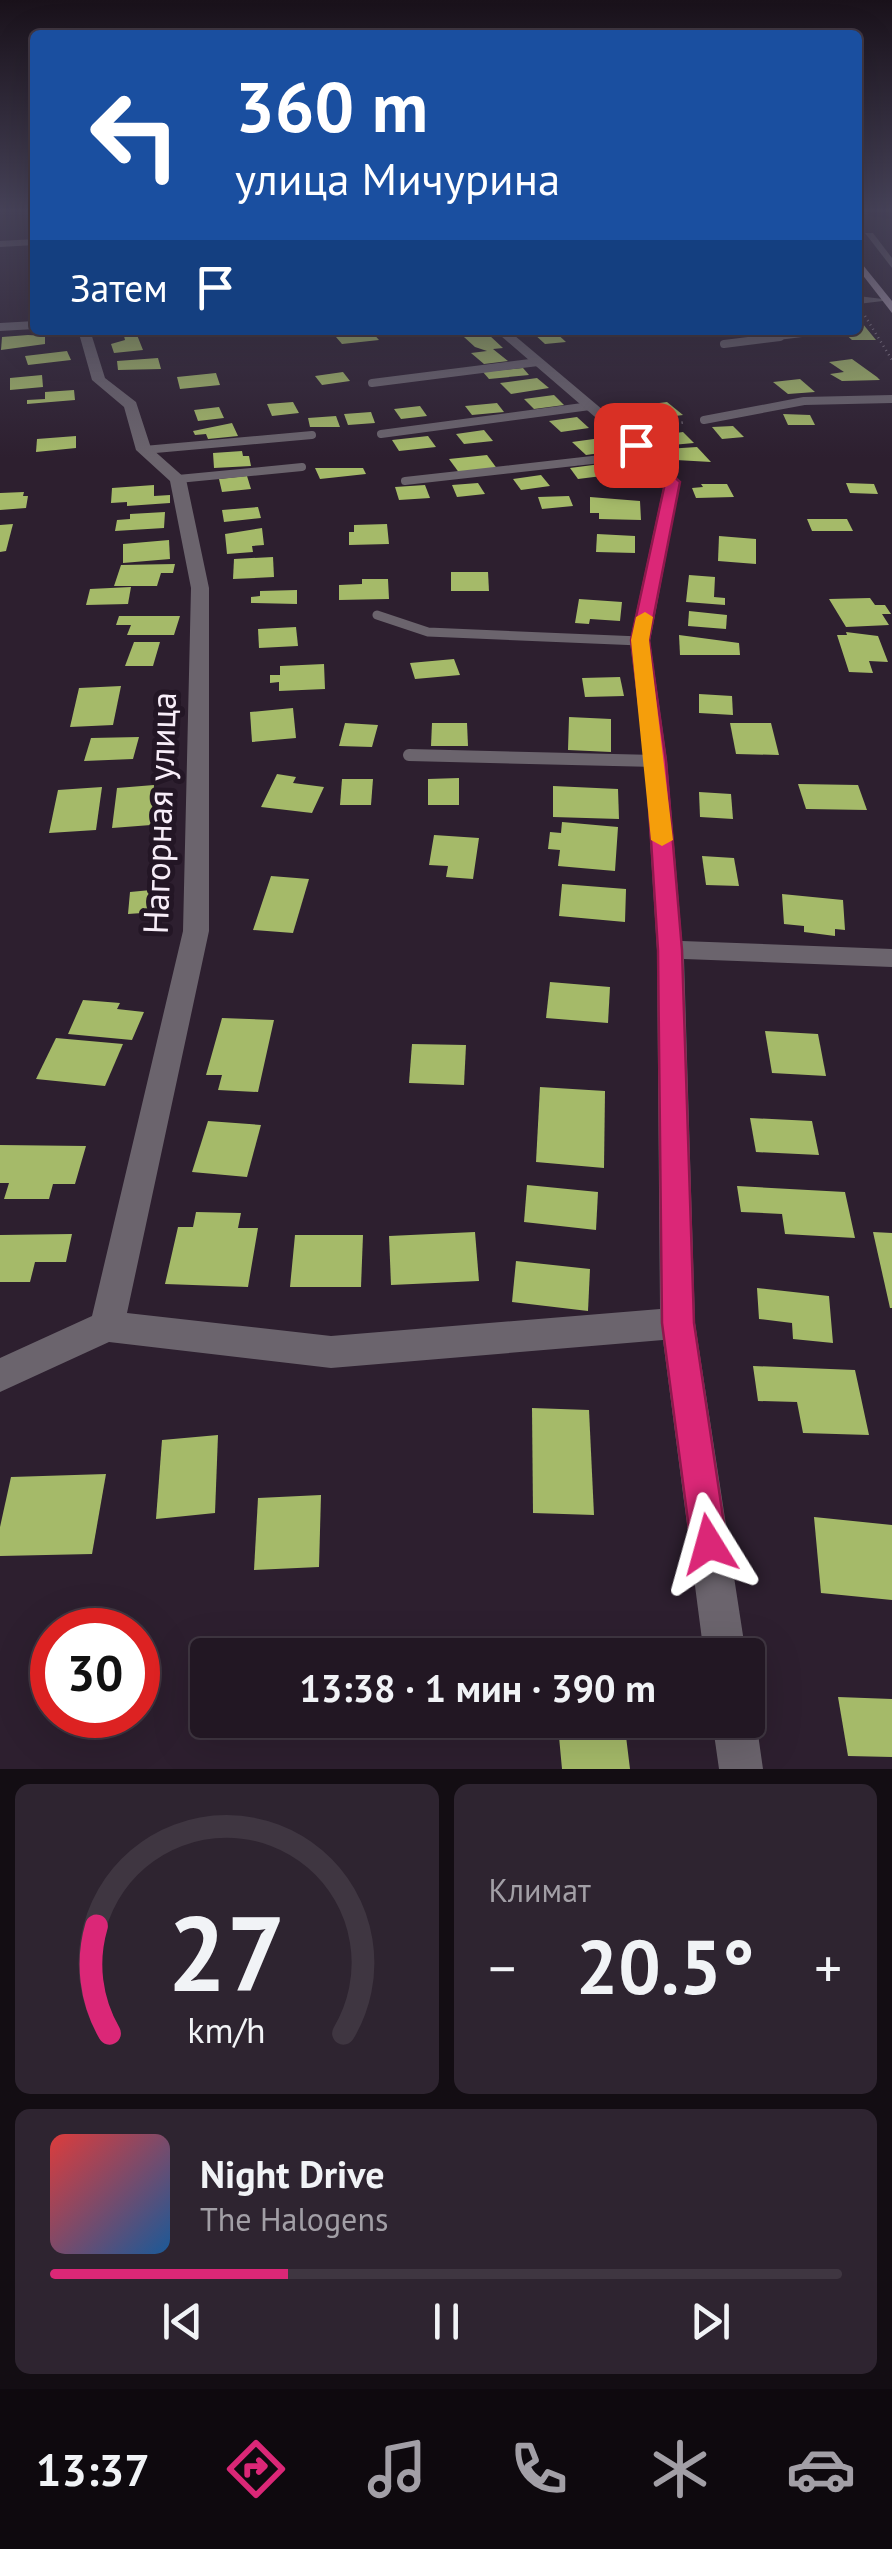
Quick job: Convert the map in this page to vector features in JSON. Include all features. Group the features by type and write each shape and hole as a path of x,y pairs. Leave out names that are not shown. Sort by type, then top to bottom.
{"street":[{"path":"862,302 890,304"},
{"path":"0,327 30,325"},
{"path":"86,335 99,380 131,405 144,450 178,480"},
{"path":"506,335 645,454 672,482 640,640 656,761 670,950 678,1323 723,1638"},
{"name":"Нагорная улица","path":"107,1326 196,931 200,588 178,480"},
{"path":"670,950 892,958"},
{"path":"0,1374 107,1326 332,1352 678,1323"},
{"path":"737,1738 741,1769"}],"lane":[{"path":"724,344 801,335"},
{"path":"372,383 538,362"},
{"path":"704,420 804,401 892,399"},
{"path":"381,434 590,406"},
{"path":"144,450 312,435"},
{"path":"405,481 645,454"},
{"path":"178,480 302,467"},
{"path":"377,614 428,632 640,640"},
{"path":"409,755 656,761"}],"path":[{"path":"862,309 892,360"},
{"path":"620,432 704,420"}],"building":[{"path":"862,323 876,340 852,340 846,335 862,335"},
{"path":"137,335 143,350 114,353 111,344 125,340 124,336"},
{"path":"375,335 379,340 342,344 336,337"},
{"path":"489,335 503,348 493,349 508,361 484,364 471,353 487,351 464,337"},
{"path":"535,335 558,335 566,342 545,344"},
{"path":"45,336 45,344 1,350 2,337"},
{"path":"67,351 71,360 28,365 25,356"},
{"path":"158,358 161,369 118,370 117,361"},
{"path":"852,359 880,380 842,381 830,374 844,372 829,362"},
{"path":"523,368 529,375 489,379 483,372"},
{"path":"343,372 350,381 322,385 315,376"},
{"path":"216,373 220,385 180,389 177,377"},
{"path":"42,375 43,387 10,390 10,378"},
{"path":"537,378 549,388 511,394 500,383"},
{"path":"800,379 815,392 788,394 773,382"},
{"path":"74,390 75,400 27,404 27,400 45,399 45,392"},
{"path":"554,395 564,405 534,409 524,399"},
{"path":"293,402 299,413 272,416 267,404"},
{"path":"667,402 683,415 645,420 629,407"},
{"path":"497,403 504,412 472,415 465,406"},
{"path":"420,406 427,416 401,419 394,409"},
{"path":"219,407 224,418 198,421 194,410"},
{"path":"371,412 375,423 348,425 344,414"},
{"path":"783,414 810,415 815,425 788,425"},
{"path":"336,416 340,427 310,427 308,418"},
{"path":"577,417 589,428 561,432 549,421"},
{"path":"232,423 238,436 208,439 206,434 195,435 193,431"},
{"path":"733,426 744,437 722,439 712,427"},
{"path":"484,430 493,441 464,444 456,434"},
{"path":"683,432 694,443 672,445 661,435"},
{"path":"76,436 76,448 36,452 37,439"},
{"path":"428,436 436,447 399,451 392,440"},
{"path":"601,438 615,451 586,455 572,442"},
{"path":"697,447 711,462 676,460 666,449"},
{"path":"242,451 243,456 249,456 251,466 214,468 213,453"},
{"path":"487,455 498,470 460,474 449,459"},
{"path":"624,461 634,472 578,479 570,468"},
{"path":"315,468 363,468 366,474 320,479"},
{"path":"541,475 550,486 521,490 513,479"},
{"path":"247,476 251,489 222,492 219,479"},
{"path":"478,483 485,494 457,497 452,485"},
{"path":"846,483 874,484 878,494 850,493"},
{"path":"701,484 727,484 734,497 696,498 692,488 703,487"},
{"path":"154,485 154,496 170,495 170,503 111,503 112,488"},
{"path":"425,485 430,498 399,500 395,487"},
{"path":"24,492 23,496 28,496 26,508 0,510 0,493"},
{"path":"569,496 573,506 542,509 538,497"},
{"path":"590,497 640,501 641,520 599,519 599,513 590,513"},
{"path":"258,507 261,518 224,522 222,510"},
{"path":"165,512 164,528 115,531 117,520 130,519 130,514"},
{"path":"807,519 847,519 853,531 812,531"},
{"path":"13,524 6,551 0,552 0,525"},
{"path":"387,524 389,544 349,545 349,532 354,532 354,525"},
{"path":"262,528 264,545 252,546 253,552 227,554 225,534"},
{"path":"597,534 635,536 635,553 596,552"},
{"path":"719,536 756,539 756,564 718,561"},
{"path":"169,540 170,559 123,563 123,544"},
{"path":"273,557 274,577 233,579 234,559"},
{"path":"175,564 173,573 161,573 157,586 114,586 121,565"},
{"path":"451,572 488,572 489,591 451,591"},
{"path":"689,575 715,577 714,597 725,598 725,605 686,602"},
{"path":"362,579 388,579 389,599 339,600 339,585 362,584"},
{"path":"131,587 128,604 86,605 90,589"},
{"path":"297,590 297,604 251,603 251,597 260,596 260,591"},
{"path":"870,598 875,605 885,605 891,614 882,614 889,625 846,627 829,599"},
{"path":"579,599 622,602 620,621 590,619 589,624 575,623"},
{"path":"689,611 727,615 726,629 688,626"},
{"path":"119,616 180,616 174,635 127,635 131,625 116,625"},
{"path":"296,627 298,646 259,648 258,629"},
{"path":"846,632 878,636 888,662 869,661 873,673 849,672 837,635 847,635"},
{"path":"679,635 739,643 740,655 680,655"},
{"path":"134,642 160,642 153,666 125,666"},
{"path":"454,659 460,675 415,679 410,663"},
{"path":"324,664 325,689 279,691 279,682 270,683 270,675 280,675 280,666"},
{"path":"620,677 624,696 585,697 582,678"},
{"path":"121,686 113,725 70,727 79,688"},
{"path":"699,694 732,696 733,715 699,713"},
{"path":"293,708 296,738 252,742 250,712"},
{"path":"569,717 611,719 611,752 568,750"},
{"path":"345,723 378,725 372,747 339,746"},
{"path":"432,723 467,723 468,746 431,746"},
{"path":"730,723 771,723 779,755 736,754"},
{"path":"139,737 133,759 84,761 91,738"},
{"path":"277,774 296,777 293,783 324,787 312,813 261,807"},
{"path":"459,778 459,805 428,805 428,779"},
{"path":"342,779 373,779 371,805 340,805"},
{"path":"798,784 858,785 867,810 806,809"},
{"path":"154,785 151,825 112,828 117,788"},
{"path":"553,786 618,789 619,819 553,817"},
{"path":"102,787 96,830 49,833 58,790"},
{"path":"699,792 731,794 733,819 700,817"},
{"path":"562,822 618,827 615,871 558,866 560,850 548,849 550,832 561,833"},
{"path":"434,835 479,838 473,879 446,877 448,866 429,865"},
{"path":"702,856 734,858 739,886 706,885"},
{"path":"271,876 309,879 293,933 253,930"},
{"path":"562,884 626,889 625,922 559,916"},
{"path":"172,888 171,911 128,914 130,892"},
{"path":"782,894 843,900 845,930 835,929 835,936 804,932 804,926 784,924"},
{"path":"550,982 610,987 608,1023 546,1018"},
{"path":"83,1000 120,1003 117,1009 144,1012 132,1040 68,1034"},
{"path":"222,1018 274,1020 258,1092 218,1090 222,1075 206,1075"},
{"path":"765,1031 818,1034 826,1076 772,1073"},
{"path":"56,1038 123,1044 105,1086 36,1079"},
{"path":"412,1044 466,1045 464,1085 409,1083"},
{"path":"540,1087 605,1091 604,1168 536,1162"},
{"path":"750,1118 812,1121 819,1155 756,1152"},
{"path":"208,1121 261,1125 247,1177 192,1172"},
{"path":"0,1145 86,1146 75,1184 53,1184 49,1199 4,1199 9,1183 0,1183"},
{"path":"527,1185 598,1192 596,1230 524,1222"},
{"path":"737,1186 845,1192 855,1238 785,1234 782,1214 741,1212"},
{"path":"196,1212 241,1213 238,1228 258,1228 248,1287 165,1284 178,1227 193,1227"},
{"path":"475,1232 479,1281 391,1285 389,1236"},
{"path":"873,1232 892,1233 892,1308 890,1308"},
{"path":"72,1234 66,1262 35,1262 30,1282 0,1282 0,1235"},
{"path":"295,1235 363,1235 361,1287 290,1287"},
{"path":"516,1261 590,1269 588,1311 512,1302"},
{"path":"757,1288 829,1296 833,1343 793,1339 792,1323 759,1319"},
{"path":"753,1366 855,1370 869,1435 803,1433 797,1402 758,1401"},
{"path":"532,1408 589,1410 594,1515 533,1513"},
{"path":"218,1435 215,1513 156,1519 162,1440"},
{"path":"106,1474 92,1554 0,1556 0,1527 11,1477"},
{"path":"321,1495 319,1567 254,1570 258,1498"},
{"path":"814,1517 892,1525 892,1600 821,1593"},
{"path":"838,1697 892,1699 892,1757 848,1756"},
{"path":"559,1738 626,1738 630,1769 562,1769"}],"slow traffic":[{"path":"645,617 640,640 662,840"}],"route":[{"path":"636,445 672,482 640,640 656,761 670,950 678,1323 709,1544"}]}
